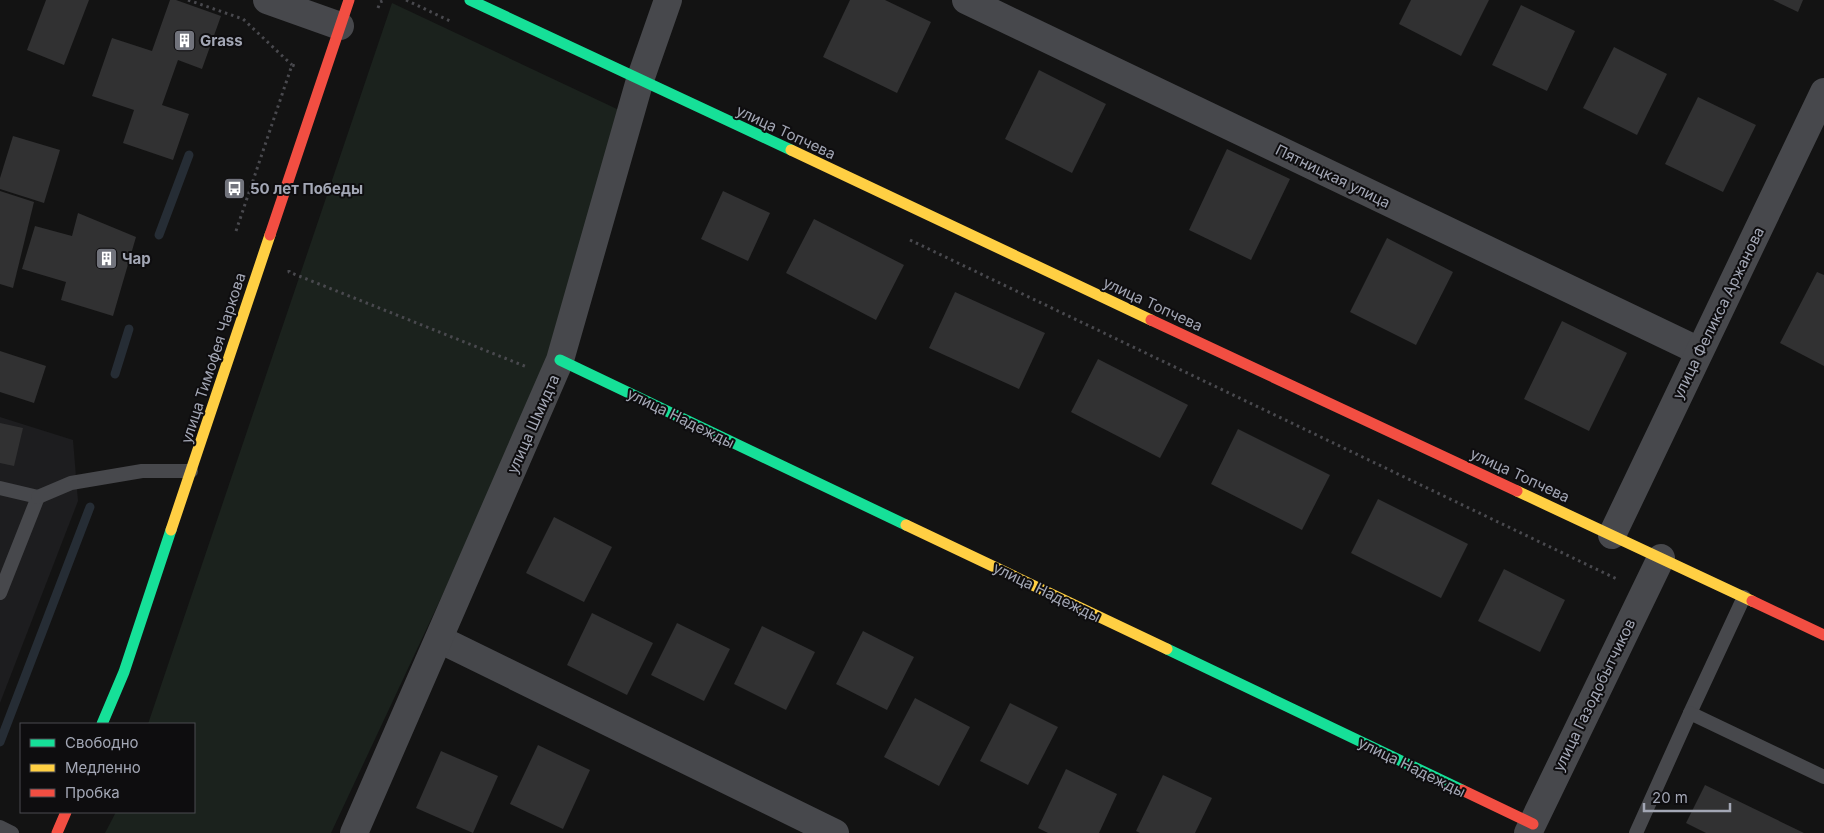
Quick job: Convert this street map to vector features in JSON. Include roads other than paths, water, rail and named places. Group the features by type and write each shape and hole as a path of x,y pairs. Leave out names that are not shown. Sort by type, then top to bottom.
{"street":[{"path":"268,0 340,26"},
{"name":"улица Тимофея Чаркова","path":"102,723 124,672 349,0"},
{"name":"улица Топчева","path":"470,0 1824,634"},
{"name":"улица Шмидта","path":"354,833 557,369 640,80 668,0"},
{"name":"Пятницкая улица","path":"966,0 1699,351"},
{"name":"улица Феликса Аржанова","path":"1612,535 1824,92"},
{"name":"улица Надежды","path":"557,369 1530,829"},
{"name":"улица Газодобытчиков","path":"1530,829 1661,558"},
{"path":"439,639 835,833"},
{"path":"57,833 66,813"}],"lane":[{"path":"0,488 38,498 71,483 142,472 191,471"},
{"path":"0,593 38,498"},
{"path":"1636,833 1744,597"},
{"path":"1690,713 1824,777"},
{"path":"0,827 12,833"}],"waterway":[{"path":"159,235 189,155"},
{"path":"115,374 129,329"},
{"path":"0,742 90,507"}],"place":[{"name":"Grass","path":"184,40"},
{"name":"50 лет Победы","path":"234,188"},
{"name":"Чар","path":"106,258"}]}
